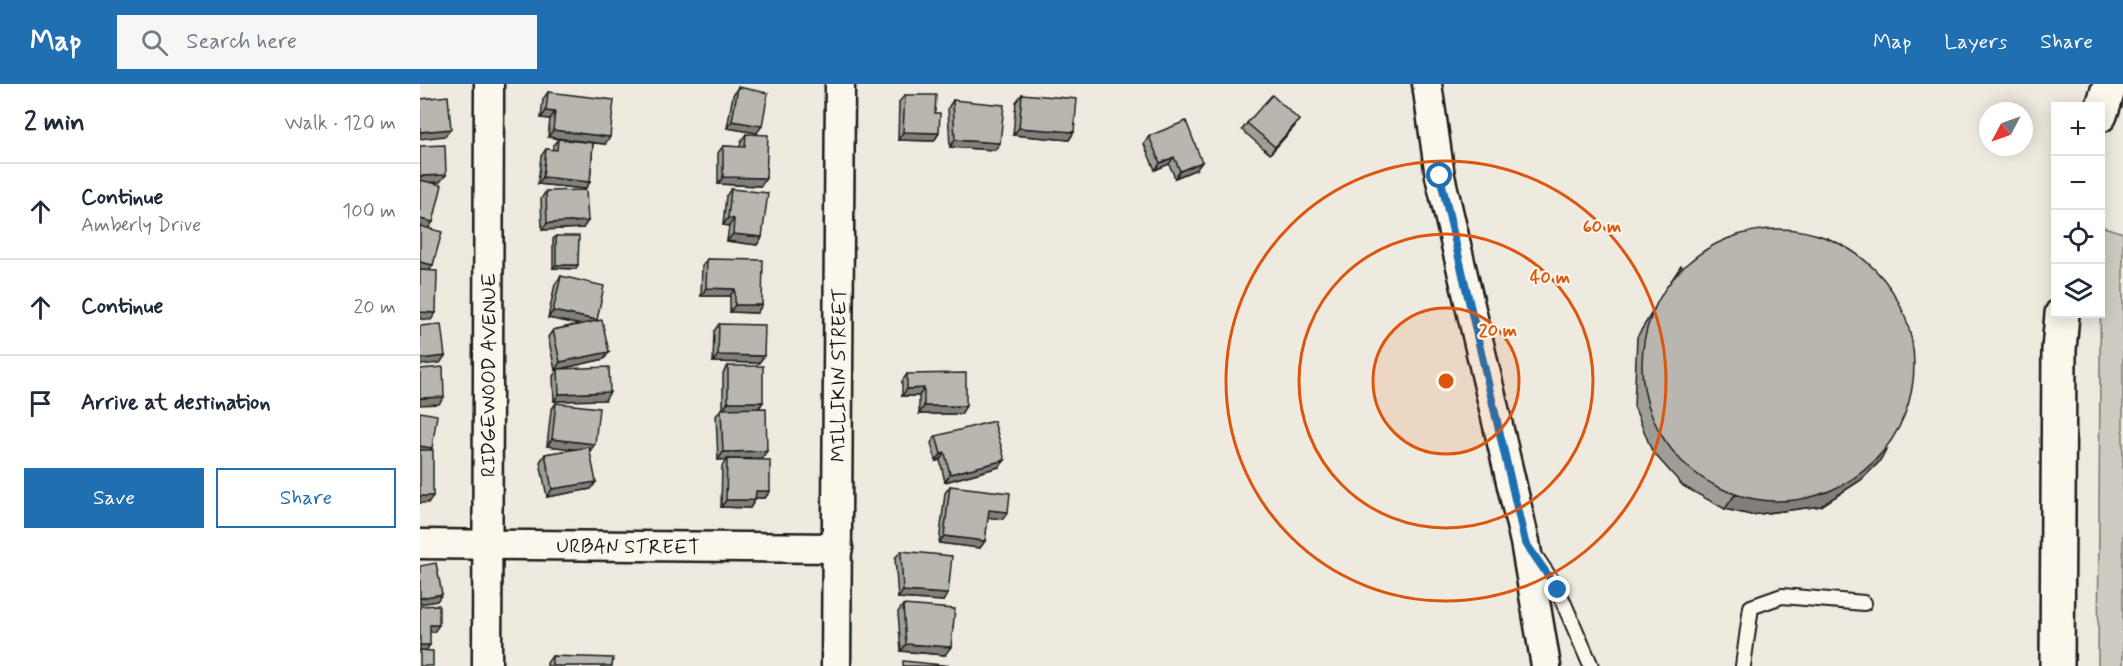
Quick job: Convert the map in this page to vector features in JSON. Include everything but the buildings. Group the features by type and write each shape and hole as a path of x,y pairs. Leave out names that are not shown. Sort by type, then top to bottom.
{"street":[{"name":"RIDGEWOOD AVENUE","path":"487,666 489,84"},
{"name":"MILLIKIN STREET","path":"836,666 840,84"},
{"path":"1427,84 1440,176 1525,542 1546,666"},
{"path":"2104,102 2110,84"},
{"path":"2057,666 2059,350 2062,318"},
{"name":"URBAN STREET","path":"420,544 838,548"}],"lane":[{"path":"1525,542 1558,590 1591,666"},
{"path":"1743,666 1751,607 1782,596 1864,603"}],"shaded area":[{"path":"2105,227 2123,233 2123,666 2098,666 2100,318 2105,318"}],"route":[{"path":"1440,176 1525,542 1558,590"}]}
